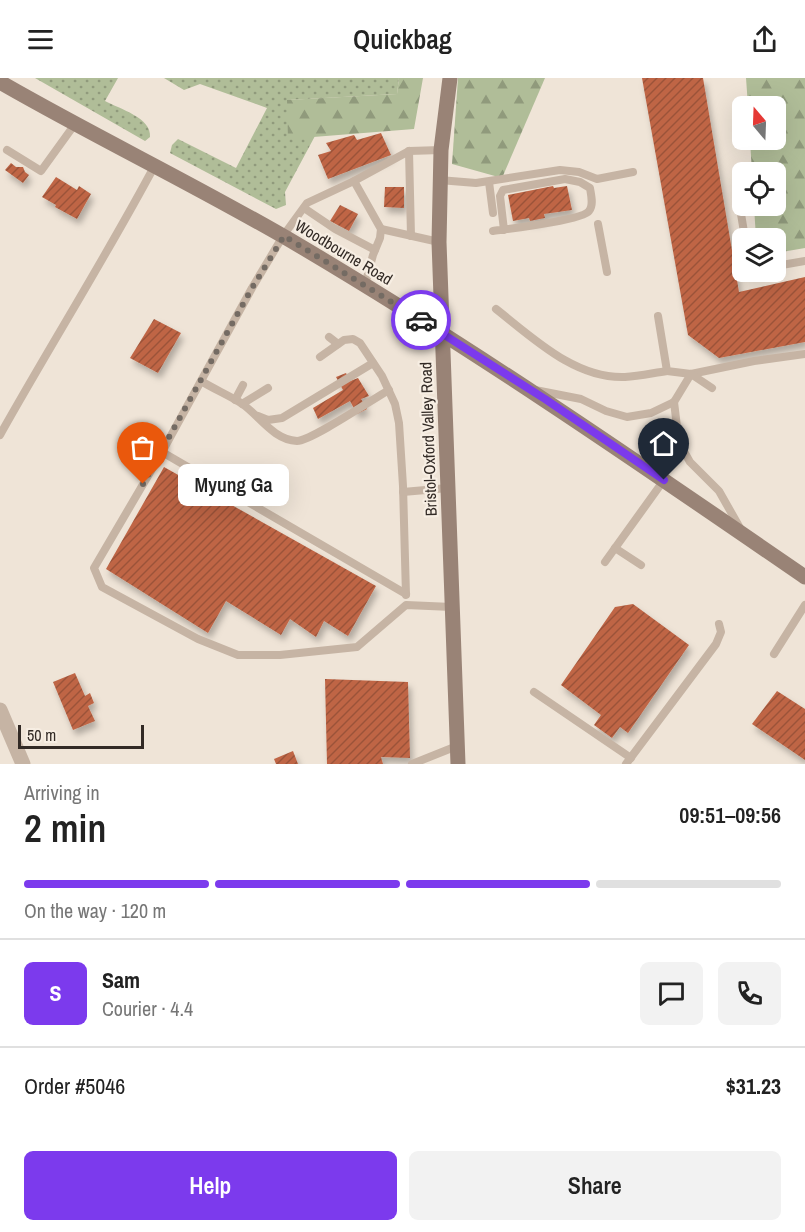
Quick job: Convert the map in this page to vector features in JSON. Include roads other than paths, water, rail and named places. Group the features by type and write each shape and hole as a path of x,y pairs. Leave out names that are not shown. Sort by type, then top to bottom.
{"main road":[{"name":"Bristol-Oxford Valley Road","path":"450,78 441,150 439,242 458,764"},
{"name":"Woodbourne Road","path":"0,82 284,236 364,285 529,388 805,577"}],"street":[{"path":"0,710 23,764"}],"lane":[{"path":"8,150 41,171 75,124"},
{"path":"441,150 409,151 354,182 307,203 252,288 162,452 94,568 102,587 198,639 238,655 280,655 357,647 406,605 452,607"},
{"path":"409,151 411,236"},
{"path":"0,435 155,165"},
{"path":"439,180 489,182 560,170 579,172 597,178 633,172"},
{"path":"493,231 504,230 585,215 592,204 590,188 580,182 565,179 503,190 500,196 504,230"},
{"path":"354,182 381,229 364,285"},
{"path":"489,182 493,213"},
{"path":"304,208 335,229 375,250"},
{"path":"598,224 607,272"},
{"path":"381,229 439,242"},
{"path":"786,264 805,261"},
{"path":"496,309 568,362 590,373 624,377 667,371 691,374 754,361 805,354"},
{"path":"658,315 667,371"},
{"path":"329,337 338,344"},
{"path":"320,357 338,344 353,339 360,343 395,404 401,431 406,605"},
{"path":"201,381 268,420 282,418 373,363"},
{"path":"691,374 712,388"},
{"path":"529,388 581,399 606,411 627,417 651,413 674,402 691,374"},
{"path":"238,402 243,385"},
{"path":"238,402 268,388"},
{"path":"258,416 265,426 281,436 295,441 304,440 389,390"},
{"path":"674,402 682,448 690,462 719,491 745,536"},
{"path":"162,452 406,594"},
{"path":"605,562 664,480"},
{"path":"404,492 448,488"},
{"path":"615,548 641,565"},
{"path":"774,654 805,604"},
{"path":"534,692 628,761 716,644 721,632 719,624"},
{"path":"412,764 457,746"}],"place":[{"name":"Myung Ga","path":"143,484"}]}
